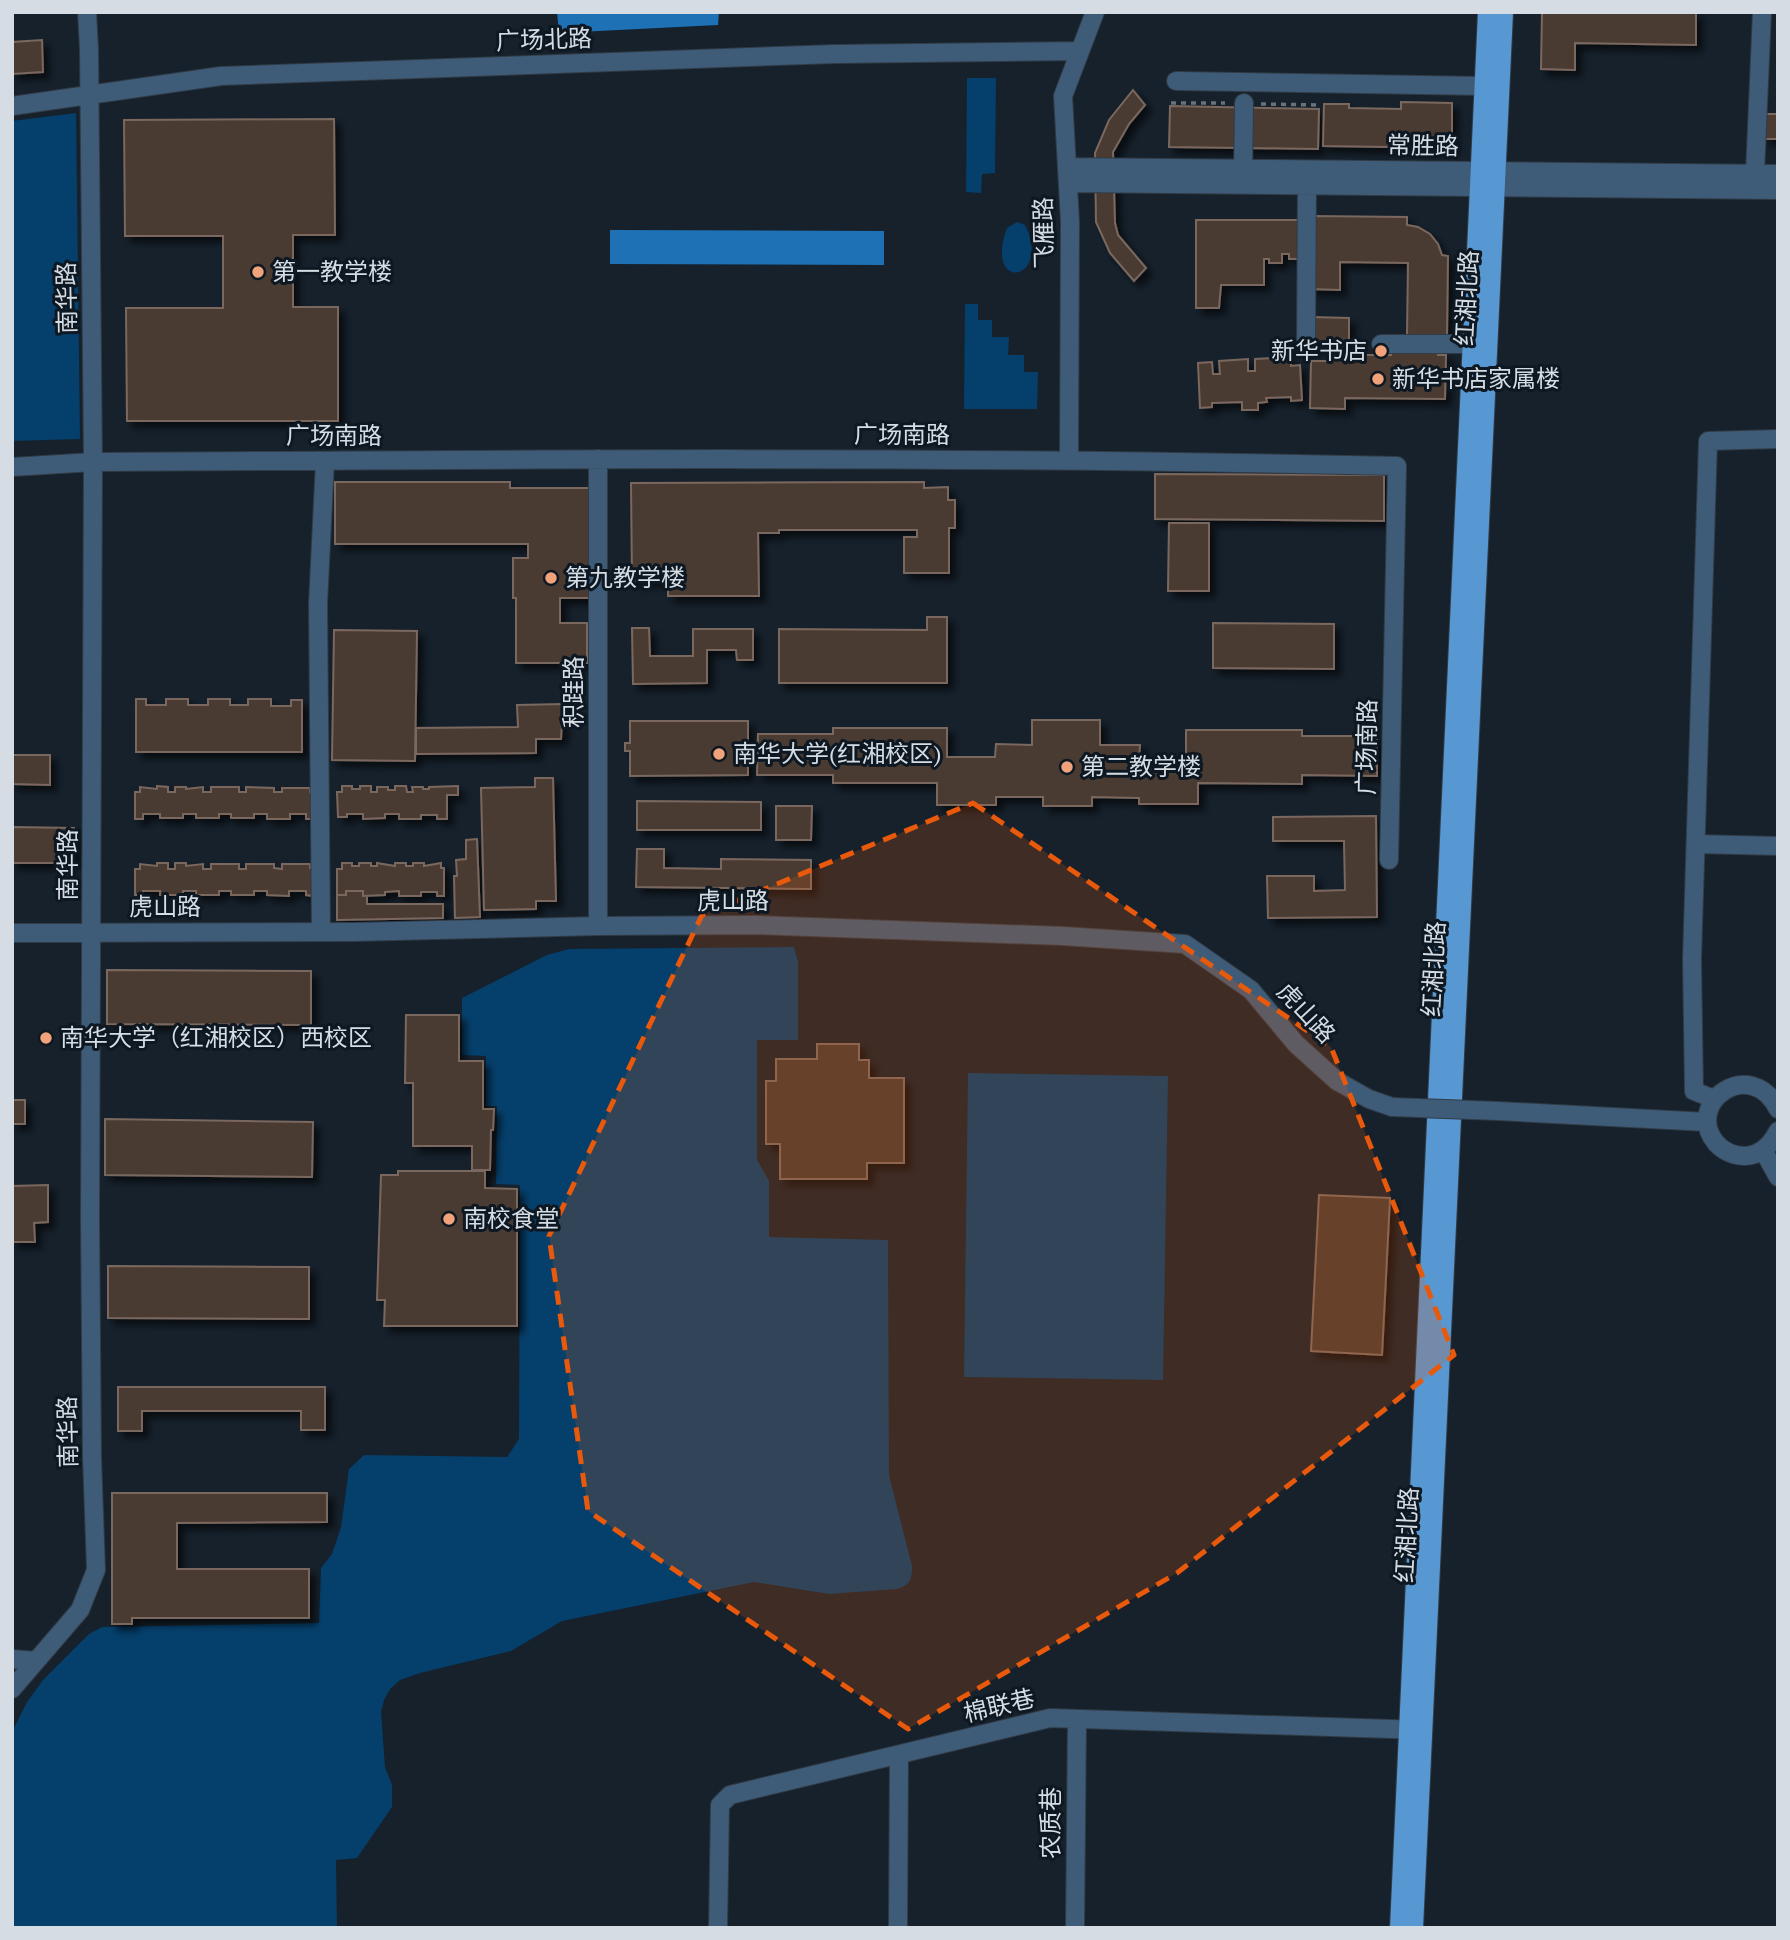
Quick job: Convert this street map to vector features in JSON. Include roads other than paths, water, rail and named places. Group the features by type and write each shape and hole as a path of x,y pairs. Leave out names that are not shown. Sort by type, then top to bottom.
{"main road":[{"name":"红湘北路","path":"1399,1928 1414,1729 1488,179 1483,86 1487,12"},
{"name":"红湘北路","path":"1414,1928 1414,1729 1472,344 1504,12"}],"street":[{"name":"南华路","path":"12,1689 80,1611 96,1570 92,1457 93,462 90,96 86,12"},
{"name":"飞雁路","path":"1069,460 1067,175 1063,96 1095,12"},
{"path":"1755,173 1762,12"},
{"name":"广场北路","path":"12,106 221,76 835,54 1080,51"},
{"path":"1176,81 1483,86"},
{"path":"1243,177 1244,103"},
{"name":"常胜路","path":"1488,179 1778,174"},
{"name":"常胜路","path":"1067,175 1488,179 1778,190"},
{"path":"1306,346 1307,177"},
{"path":"1381,344 1472,344"},
{"path":"1714,1099 1694,1091 1692,959 1708,441 1778,439"},
{"name":"广场南路","path":"12,467 93,462 598,459 1069,460 1396,466 1389,860"},
{"name":"积跬路","path":"598,459 598,926"},
{"path":"321,932 318,604 325,461"},
{"path":"1696,844 1778,846"},
{"name":"虎山路","path":"12,933 321,932 757,925 1063,936 1185,944 1251,990 1296,1044 1337,1081 1370,1099 1392,1107 1707,1122"},
{"path":"1778,1109 1764,1091 1743,1084 1722,1091 1714,1099 1707,1122 1717,1145 1739,1156 1763,1150 1772,1142 1778,1131"},
{"path":"1763,1150 1778,1177"},
{"path":"12,1659 36,1661"},
{"name":"棉联巷","path":"718,1928 720,1805 730,1795 1050,1718 1414,1729"},
{"name":"农质巷","path":"1075,1928 1077,1719"},
{"path":"898,1928 899,1755"}],"place":[{"name":"第一教学楼","path":"258,272"},
{"name":"新华书店","path":"1381,351"},
{"name":"新华书店家属楼","path":"1378,379"},
{"name":"第九教学楼","path":"551,578"},
{"name":"南华大学(红湘校区)","path":"719,754"},
{"name":"第二教学楼","path":"1067,767"},
{"name":"南华大学（红湘校区）西校区","path":"46,1038"},
{"name":"南校食堂","path":"449,1219"}]}
